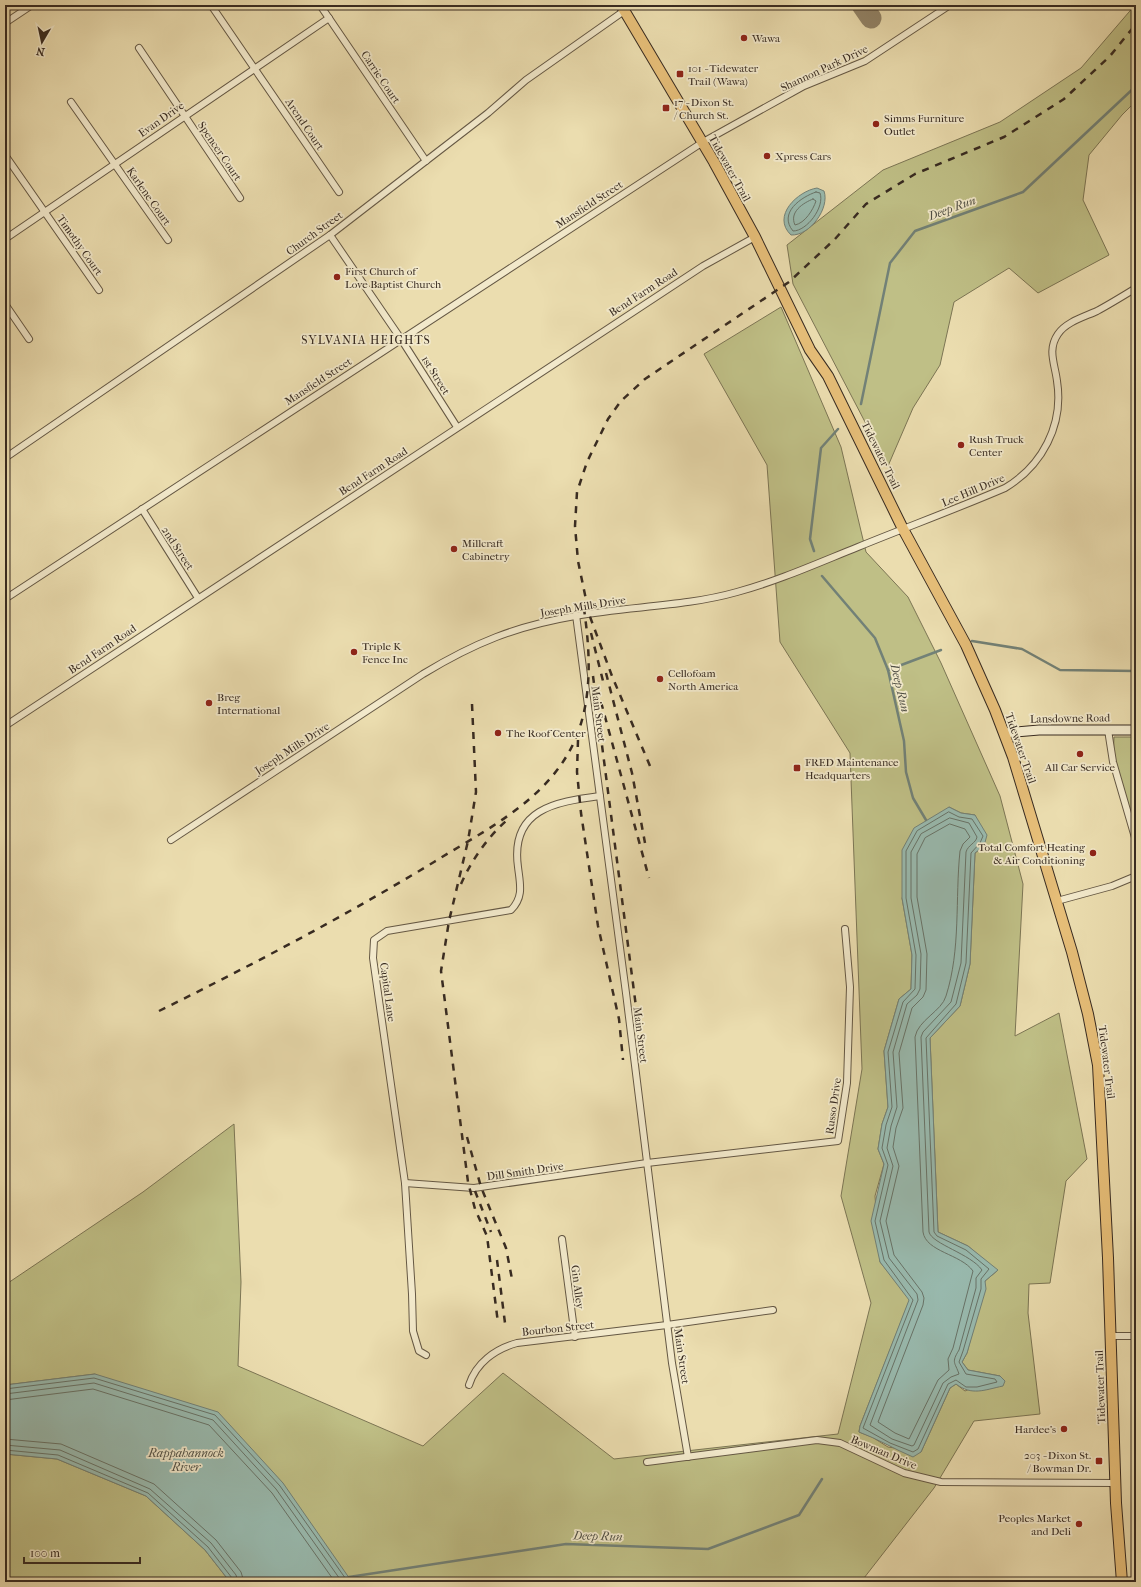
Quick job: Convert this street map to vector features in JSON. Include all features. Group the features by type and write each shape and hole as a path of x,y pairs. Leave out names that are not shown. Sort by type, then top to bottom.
{"main road":[{"name":"Tidewater Trail","path":"623,8 702,142 755,237 810,350 828,376 852,421 903,529 966,645 1004,733 1057,901 1088,1014 1098,1064 1115,1483 1122,1582"},
{"name":"Lansdowne Road","path":"1004,733 1039,730 1136,730"}],"street":[{"path":"5,23 32,5"},
{"name":"Arend Court","path":"211,5 339,192"},
{"name":"Carrie Court","path":"320,5 426,161"},
{"name":"Shannon Park Drive","path":"702,142 804,86 865,61 950,5"},
{"name":"Church Street","path":"5,458 330,234 488,113 526,80 623,8"},
{"name":"Evan Drive","path":"5,239 184,115 329,18"},
{"name":"Spencer Court","path":"140,48 240,198"},
{"name":"Karlene Court","path":"71,102 168,240"},
{"name":"Mansfield Street","path":"5,599 702,142"},
{"name":"Timothy Court","path":"5,155 99,290"},
{"name":"1st Street","path":"330,234 401,339 457,427"},
{"name":"Bend Farm Road","path":"5,726 703,266 755,237"},
{"name":"Lee Hill Drive","path":"903,529 1005,488 1026,473 1043,452 1056,420 1059,394 1052,357 1053,343 1058,335 1067,326 1136,288"},
{"path":"5,304 29,339"},
{"name":"2nd Street","path":"142,509 198,598"},
{"name":"Joseph Mills Drive","path":"171,840 453,656 492,637 514,629 576,615 679,603 736,593 813,565 903,529"},
{"name":"Main Street","path":"576,615 667,1325 688,1458"},
{"path":"1108,730 1113,762 1136,841"},
{"name":"Capital Lane","path":"426,1355 419,1351 413,1331 405,1183 373,958 374,940 387,931 511,910 520,898 521,889 516,855 519,839 529,821 550,805 570,800 600,796"},
{"path":"1057,901 1112,886 1136,876"},
{"name":"Russo Drive","path":"647,1163 838,1141 847,1083 850,987 845,929"},
{"name":"Dill Smith Drive","path":"405,1183 474,1188 647,1163"},
{"name":"Gin Alley","path":"562,1239 575,1337"},
{"name":"Bourbon Street","path":"470,1385 481,1364 488,1357 517,1342 575,1337 773,1310"},
{"path":"1110,1336 1136,1336"},
{"name":"Bowman Drive","path":"647,1462 688,1458 817,1440 840,1443 904,1473 941,1482 1115,1483"}],"green space":[{"path":"1135,5 1136,101 1122,115 1089,155 1083,200 1109,255 1038,293 1009,268 954,302 940,365 913,408 888,466 793,284 787,245 883,170 1000,122 1081,68"},
{"path":"781,307 841,447 866,552 908,597 941,663 1000,796 1023,884 1015,1036 1059,1013 1087,1159 1066,1181 1050,1283 1029,1284 1028,1313 1040,1414 974,1421 934,1488 864,1578 815,1582 352,1582 349,1577 95,1374 5,1385 5,1285 143,1192 234,1124 241,1282 238,1366 423,1446 503,1373 614,1459 838,1434 871,1303 841,1196 862,1069 850,753 780,642 767,465 704,354","holes":["949,807 961,813 975,815 984,846 975,853 970,964 960,1006 930,1038 938,1232 968,1246 997,1271 985,1281 967,1353 962,1362 968,1370 1000,1376 965,1391 956,1384 950,1388 921,1452 888,1447 872,1437 859,1432 860,1426 910,1299 880,1262 875,1196 884,1164 878,1149 882,1124 888,1107 884,1051 899,999 911,989 912,955 902,898"]},
{"path":"1114,737 1136,737 1136,841 1113,762"},
{"path":"5,1454 57,1459 146,1496 205,1550 230,1582 5,1582"}],"water":[{"path":"817,188 824,191 825,198 821,213 817,220 805,231 791,235 786,228 784,220 785,213 795,199 810,190"},
{"path":"949,807 961,813 975,815 987,835 984,846 975,853 970,964 960,1006 930,1038 938,1232 968,1246 998,1270 985,1281 986,1289 967,1353 962,1362 968,1370 1000,1376 1005,1381 1003,1386 978,1391 967,1390 956,1384 950,1388 921,1452 913,1457 859,1432 909,1300 880,1262 871,1221 884,1164 878,1149 882,1124 888,1107 884,1051 899,999 911,989 912,955 902,898 902,850 914,828"},
{"name":"Rappahannock River","path":"95,1374 218,1412 283,1483 352,1582 230,1582 205,1550 146,1496 57,1459 5,1454 5,1385"}],"waterway":[{"name":"Deep Run","path":"861,404 890,263 915,231 1023,192 1136,86"},
{"name":"Deep Run","path":"814,551 810,539 821,448 838,429"},
{"name":"Deep Run","path":"822,576 875,638 888,670 904,741 906,772 913,798 926,820"},
{"path":"972,641 1022,649 1060,670 1136,671"},
{"path":"888,670 941,650"},
{"name":"Deep Run","path":"349,1577 566,1544 708,1549 799,1515 822,1479"}],"taxiway":[{"path":"862,5 871,18"}],"railway":[{"path":"650,766 612,676 589,614 578,561 575,526 577,492 587,462 608,419 621,401 645,379 789,282 835,239 866,204 915,174 1004,137 1064,99 1110,56 1136,24"},
{"path":"159,1011 298,940 367,902 490,828 526,802 542,787 557,770 569,752 577,735 582,718 586,701 589,664 584,609"},
{"path":"591,633 603,681"},
{"path":"606,673 632,773 645,843"},
{"path":"593,676 642,1053"},
{"path":"601,702 649,878"},
{"path":"472,704 476,792 468,841 449,921 441,971 468,1182 475,1209 487,1236 498,1323"},
{"path":"578,740 577,772 581,813 598,926 619,1019 623,1060"},
{"path":"461,884 480,850 506,821"},
{"path":"467,1137 481,1187 506,1248 512,1279"},
{"path":"475,1191 491,1232"},
{"path":"497,1260 505,1323"}],"place":[{"name":"Wawa","path":"744,38"},
{"name":"101 - Tidewater Trail (Wawa)","path":"680,74"},
{"name":"17 - Dixon St. / Church St.","path":"666,108"},
{"name":"Simms Furniture Outlet","path":"876,124"},
{"name":"Xpress Cars","path":"767,156"},
{"name":"First Church of Love Baptist Church","path":"337,277"},
{"name":"Rush Truck Center","path":"961,445"},
{"name":"Millcraft Cabinetry","path":"454,549"},
{"name":"Triple K Fence Inc","path":"354,652"},
{"name":"Cellofoam North America","path":"660,679"},
{"name":"Breg International","path":"209,703"},
{"name":"The Roof Center","path":"498,733"},
{"name":"All Car Service","path":"1080,754"},
{"name":"FRED Maintenance Headquarters","path":"797,768"},
{"name":"Total Comfort Heating & Air Conditioning","path":"1093,853"},
{"name":"Hardee's","path":"1064,1429"},
{"name":"203 - Dixon St. / Bowman Dr.","path":"1099,1461"},
{"name":"Peoples Market and Deli","path":"1079,1524"}],"district":[{"name":"SYLVANIA HEIGHTS","path":"366,340"}]}
